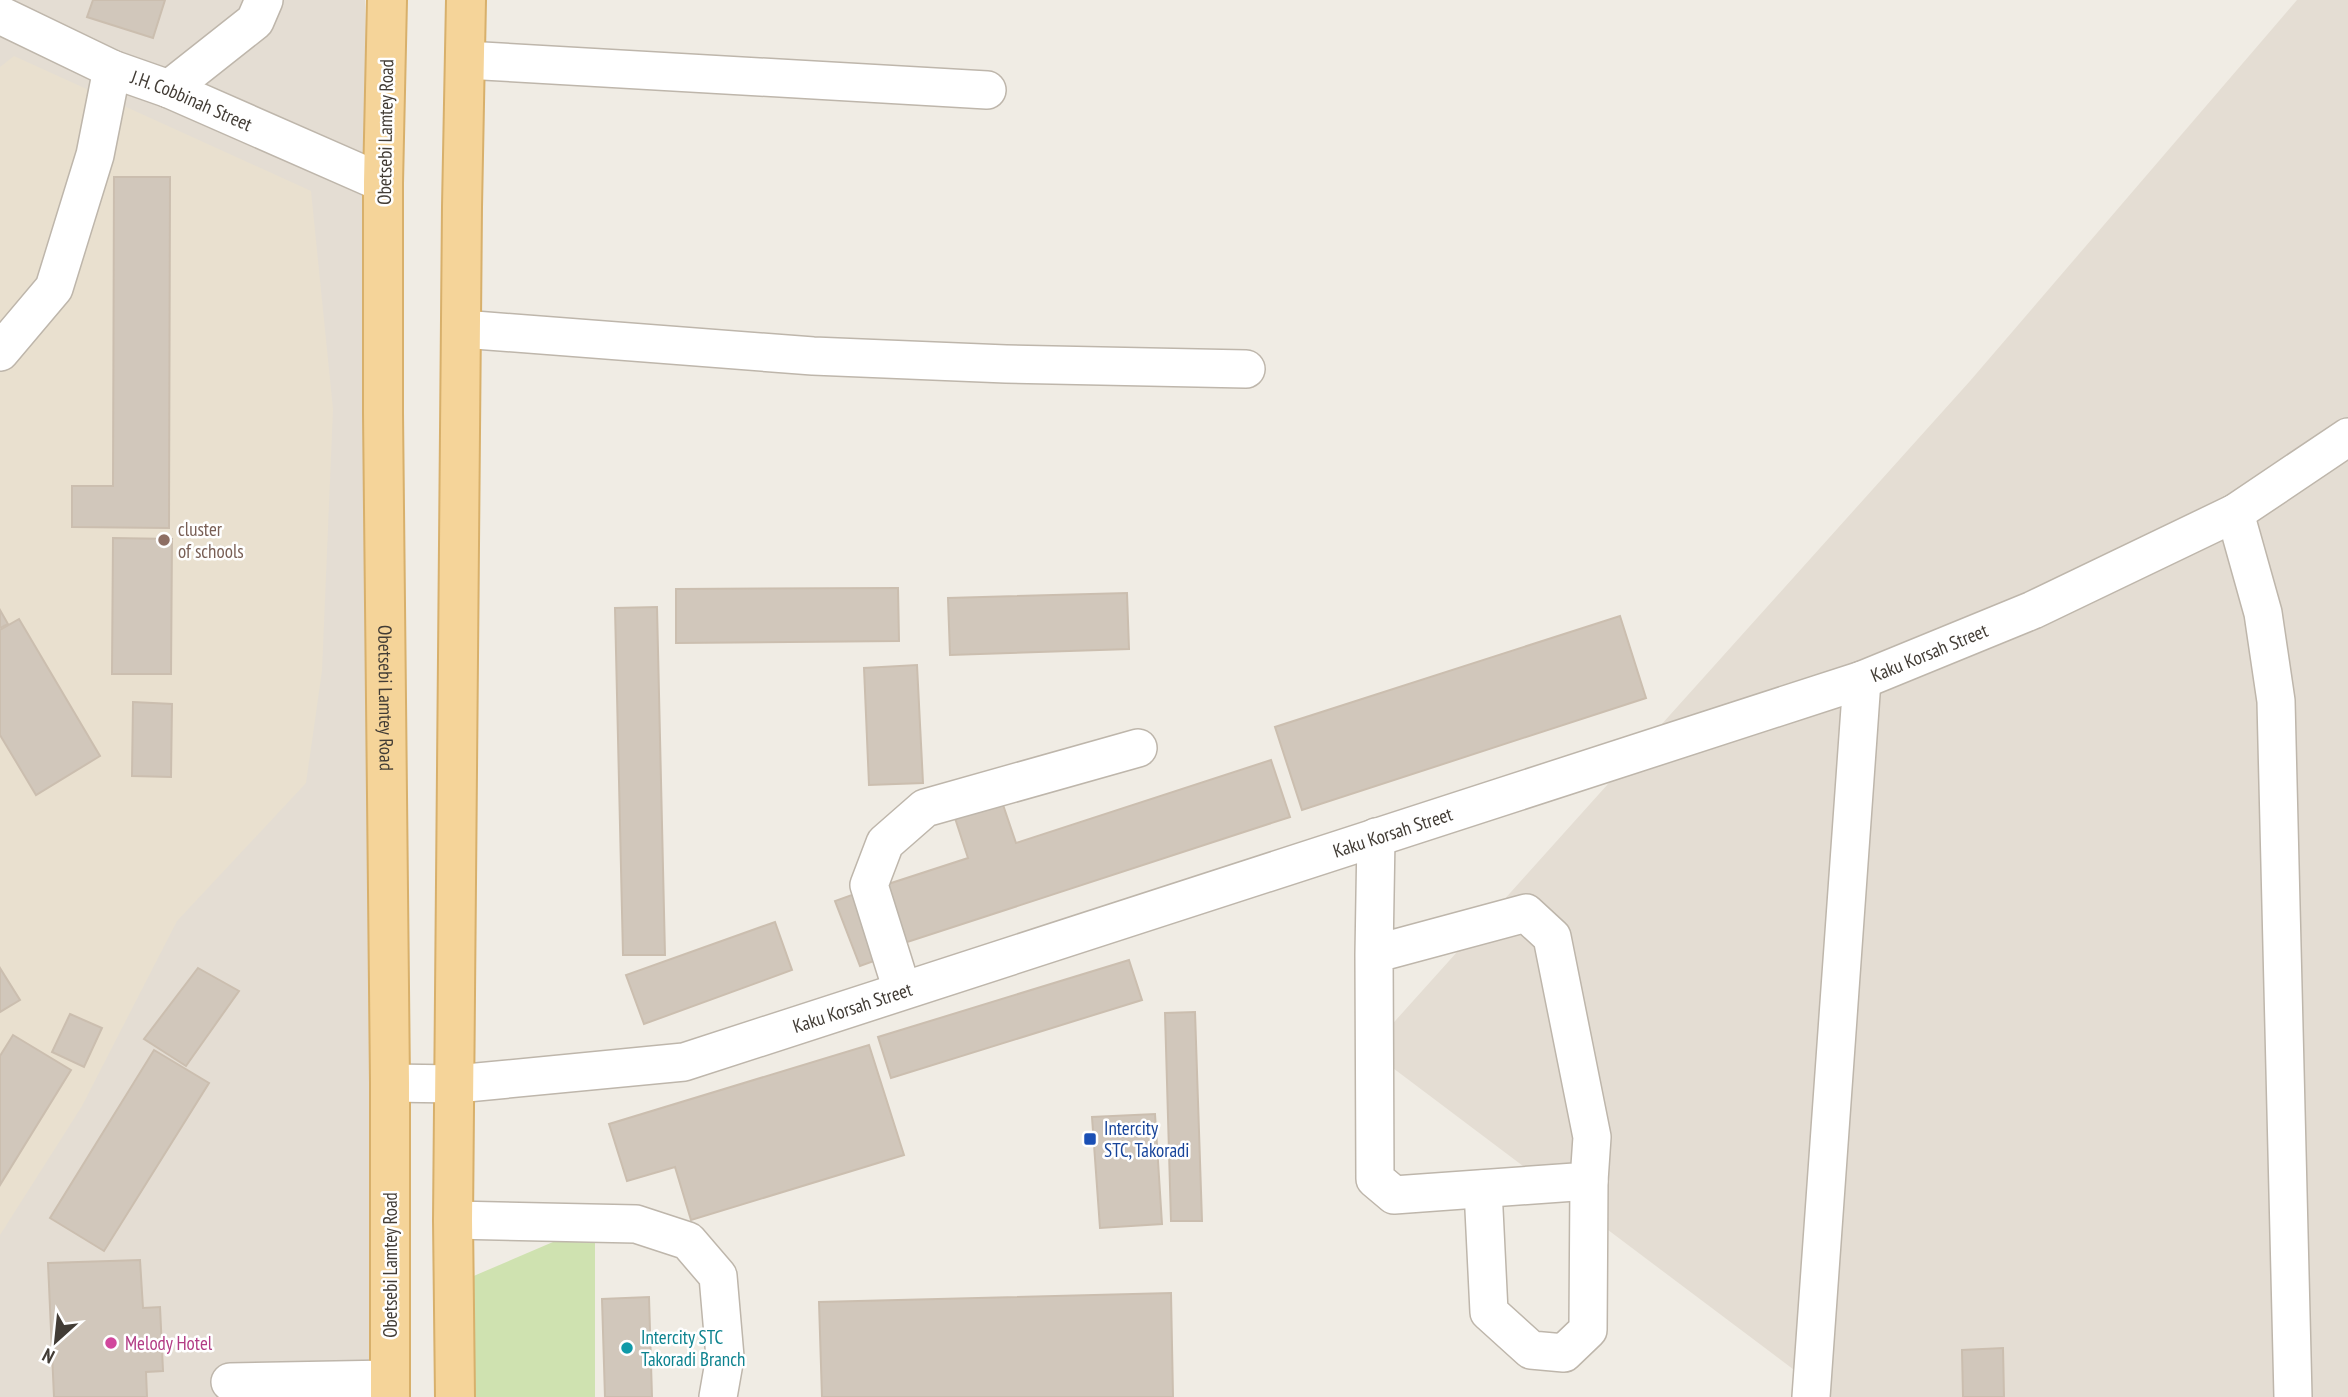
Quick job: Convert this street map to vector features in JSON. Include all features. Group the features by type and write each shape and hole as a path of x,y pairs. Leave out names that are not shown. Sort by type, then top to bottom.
{"main road":[{"name":"Obetsebi Lamtey Road","path":"387,0 383,183 383,426 390,1083 390,1388"},
{"path":"455,1397 453,1220 466,0"}],"street":[{"path":"169,89 255,21 264,0"},
{"name":"J.H. Cobbinah Street","path":"0,16 112,69 169,89 383,183"},
{"path":"465,61 988,90"},
{"path":"0,352 54,288 95,155 112,69"},
{"path":"462,329 813,356 1006,364 1246,369"},
{"name":"Kaku Korsah Street","path":"390,1083 456,1084 684,1062 1862,680 2033,610 2235,513 2348,437"},
{"path":"2235,513 2263,613 2276,701 2293,1397"},
{"path":"1811,1397 1862,680"},
{"path":"902,990 869,886 885,843 925,808 1138,748"},
{"path":"1376,838 1375,1178 1394,1195 1590,1181"},
{"path":"1374,954 1527,913 1552,937 1592,1137 1588,1330 1564,1353 1531,1350 1489,1312 1483,1189"},
{"path":"453,1220 636,1224 688,1241 718,1276 724,1357 718,1397"},
{"path":"230,1382 390,1388"}],"shaded area":[{"path":"0,0 365,0 390,1083 392,1397 0,1397"},
{"path":"2297,0 2348,0 2348,1397 1830,1397 1369,1050 1970,381"},
{"name":"cluster of schools","path":"14,56 311,191 333,409 322,671 306,783 177,921 82,1106 0,1235 0,67"}],"green space":[{"path":"574,1233 595,1236 595,1397 472,1397 469,1278"}],"building":[{"path":"93,0 165,0 153,38 87,17"},
{"path":"114,177 170,177 169,528 72,527 72,486 113,486"},
{"path":"113,538 172,539 171,674 112,674"},
{"path":"898,588 899,641 676,643 676,589"},
{"path":"1127,593 1129,649 950,655 948,598"},
{"path":"657,607 665,955 623,955 615,608"},
{"path":"0,610 8,624 0,628"},
{"path":"1620,616 1646,698 1302,810 1275,727"},
{"path":"19,619 100,756 36,795 0,735 0,630"},
{"path":"917,665 923,783 869,785 864,668"},
{"path":"133,702 172,704 171,777 132,776"},
{"path":"1271,760 1290,817 895,946 876,888 968,858 952,809 999,793 1016,843"},
{"path":"863,891 888,956 860,966 835,901"},
{"path":"775,922 792,970 644,1024 626,975"},
{"path":"1129,960 1142,1000 891,1078 878,1037"},
{"path":"0,968 20,1000 0,1012"},
{"path":"198,968 239,991 186,1066 144,1039"},
{"path":"1195,1012 1202,1221 1171,1221 1165,1013"},
{"path":"70,1014 102,1028 84,1067 52,1052"},
{"path":"13,1035 71,1070 0,1185 0,1056"},
{"path":"869,1045 904,1155 691,1220 675,1167 627,1181 609,1124"},
{"path":"154,1050 209,1083 104,1251 50,1218"},
{"path":"1155,1114 1162,1224 1100,1228 1092,1117"},
{"path":"140,1260 143,1308 160,1307 163,1371 146,1372 147,1397 54,1397 48,1263"},
{"path":"1171,1293 1173,1397 822,1397 819,1302"},
{"name":"Intercity STC Takoradi Branch","path":"649,1297 652,1397 605,1397 602,1299"},
{"path":"2003,1348 2004,1397 1963,1397 1962,1350"}],"place":[{"name":"cluster of schools","path":"164,540"},
{"name":"Intercity STC, Takoradi","path":"1090,1139"},
{"name":"Melody Hotel","path":"111,1343"},
{"name":"Intercity STC Takoradi Branch","path":"627,1348"}]}
